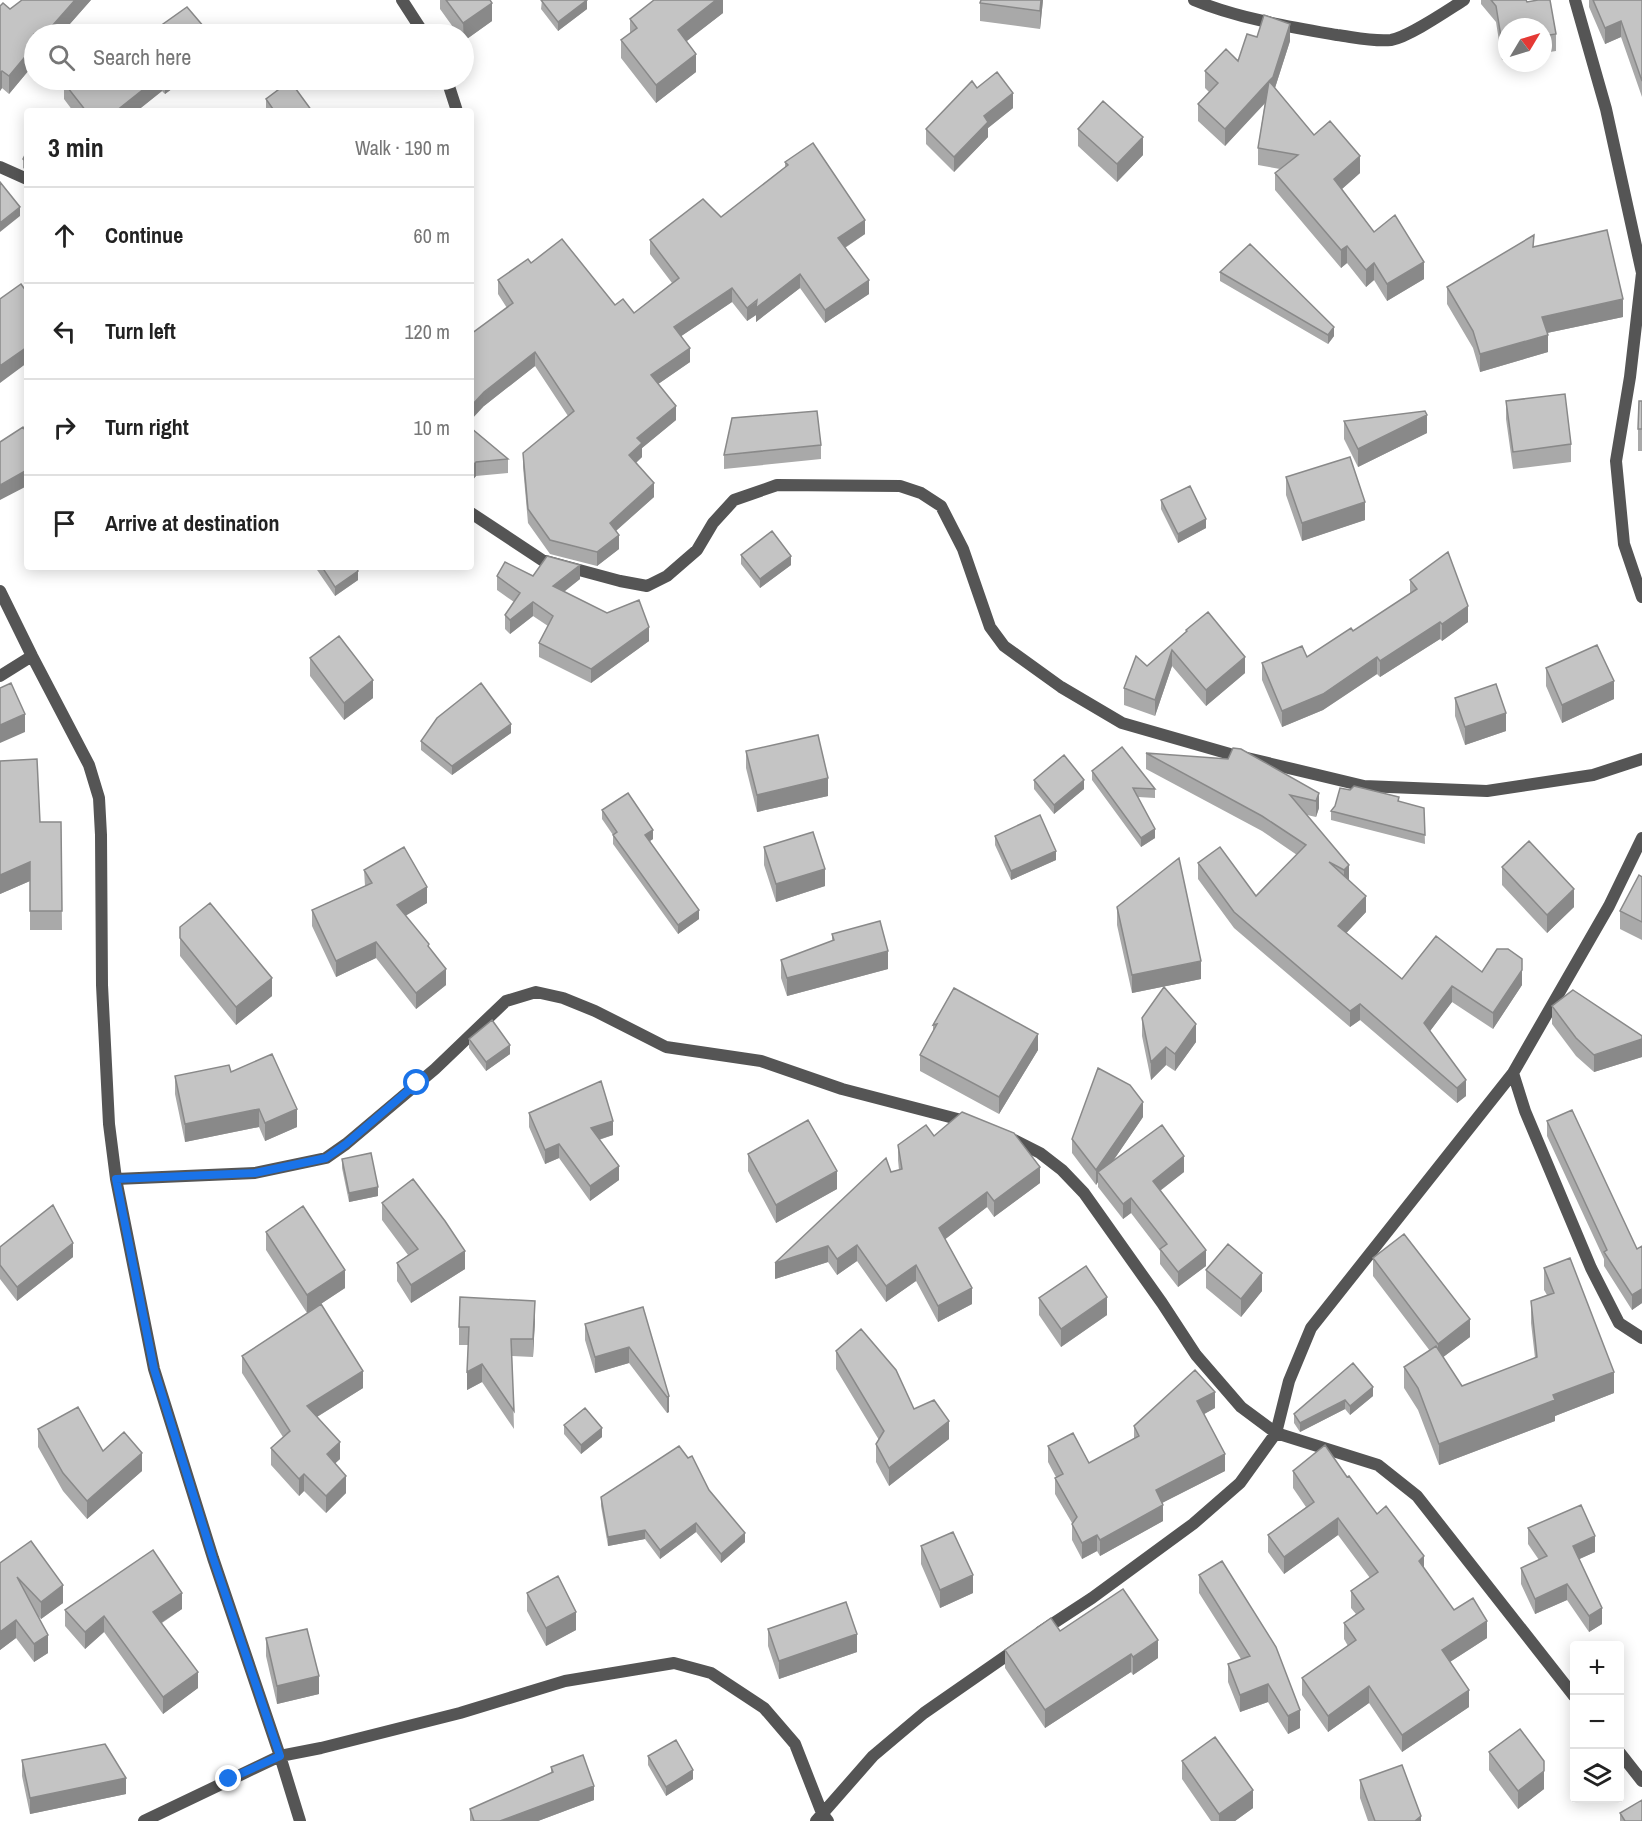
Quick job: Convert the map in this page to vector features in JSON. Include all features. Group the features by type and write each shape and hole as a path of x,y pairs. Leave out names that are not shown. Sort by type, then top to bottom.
{"street":[{"path":"402,0 418,24"},
{"path":"1194,0 1208,6 1293,27 1357,38 1392,40 1430,22 1464,0"},
{"path":"1575,0 1606,109 1642,273 1630,377 1616,461 1624,544 1642,597"},
{"path":"450,90 456,108"},
{"path":"0,167 24,178"},
{"path":"474,515 542,560 647,586 667,576 697,550 713,523 734,500 777,485 900,486 921,493 941,507 963,549 990,627 1004,646 1061,687 1122,723 1230,754 1364,786 1487,790 1593,775 1642,759"},
{"path":"0,591 89,765 99,798 102,985 109,1124 116,1179 154,1369 213,1558 300,1821"},
{"path":"0,676 32,656"},
{"path":"822,1818 873,1756 924,1713 1092,1598 1193,1524 1240,1483 1276,1433 1289,1381 1311,1328 1513,1073 1609,906 1642,838"},
{"path":"116,1179 255,1173 326,1158 346,1144 435,1069 506,1000 536,992 563,998 595,1011 666,1047 761,1061 842,1089 972,1122 1040,1154 1062,1170 1077,1185 1196,1355 1241,1407 1276,1433 1378,1465 1417,1496 1574,1695"},
{"path":"1513,1073 1525,1111 1591,1268 1620,1323 1642,1338"},
{"path":"144,1821 280,1756 460,1713 565,1681 674,1664 711,1673 764,1708 795,1744 822,1818"},
{"path":"1624,1758 1642,1781"}],"building":[{"path":"22,0 75,0 54,24 24,24 24,58 9,76 2,71 0,73 0,6 3,3 10,9"},
{"path":"446,0 490,0 492,3 463,23"},
{"path":"541,0 587,0 558,22"},
{"path":"654,0 716,0 678,30 696,54 656,85 621,40 637,28 630,19"},
{"path":"981,0 1041,0 1040,11 980,3"},
{"path":"1491,0 1526,0 1527,2 1550,0 1556,34 1552,35 1552,18 1498,18 1496,6"},
{"path":"1593,0 1642,0 1642,81 1621,21 1605,28"},
{"path":"187,7 201,24 163,24"},
{"path":"1264,15 1290,24 1273,77 1225,129 1198,104 1218,83 1205,71 1226,49 1238,61 1247,34 1257,37"},
{"path":"997,72 1013,93 984,116 988,122 954,157 926,129 972,81 977,88"},
{"path":"1269,81 1314,135 1330,121 1360,156 1334,179 1374,232 1395,215 1424,262 1387,284 1374,263 1366,270 1347,246 1341,250 1275,173 1298,155 1258,148"},
{"path":"70,90 142,90 120,108 84,108"},
{"path":"278,90 297,90 310,108 272,108 266,99"},
{"path":"1103,101 1143,137 1117,164 1078,129"},
{"path":"813,143 865,220 838,238 869,280 825,310 800,274 756,308 757,300 747,308 732,288 674,327 690,348 651,375 676,406 637,438 642,443 629,455 654,483 610,523 619,535 597,552 550,540 528,509 523,453 574,411 535,352 484,392 474,403 474,332 513,303 498,280 528,259 531,263 562,239 615,305 623,299 634,313 679,278 650,240 703,199 721,217 788,165 785,162"},
{"path":"0,182 20,207 0,223"},
{"path":"1607,230 1623,299 1542,317 1548,335 1480,354 1473,331 1447,287 1534,235 1533,247"},
{"path":"1250,244 1334,327 1328,335 1220,272"},
{"path":"21,284 24,288 24,349 0,366 0,299"},
{"path":"1565,394 1571,444 1513,452 1506,401"},
{"path":"1639,401 1642,401 1642,429 1638,429"},
{"path":"817,411 821,445 724,455 732,418"},
{"path":"1425,411 1427,415 1358,449 1344,421"},
{"path":"23,427 24,472 0,485 0,442"},
{"path":"474,431 508,459 476,462 474,464"},
{"path":"1350,457 1365,502 1302,523 1286,477"},
{"path":"1190,486 1206,519 1178,534 1161,500"},
{"path":"772,531 791,556 760,579 741,555"},
{"path":"1448,552 1468,606 1380,661 1377,657 1323,694 1282,711 1262,663 1302,646 1307,657 1351,628 1353,631 1417,589 1410,580"},
{"path":"547,556 580,565 553,586 607,613 639,600 649,627 591,669 539,643 553,616 533,602 510,620 505,615 520,593 497,576 505,562 533,576"},
{"path":"324,570 358,570 358,571 335,587"},
{"path":"1208,612 1245,657 1206,690 1172,650 1155,700 1124,688 1136,656 1147,666"},
{"path":"339,636 373,680 344,703 310,658"},
{"path":"1597,645 1614,681 1562,705 1546,668"},
{"path":"11,683 25,714 0,725 0,688"},
{"path":"481,683 511,724 452,766 421,741 437,718"},
{"path":"1496,684 1506,713 1465,727 1455,698"},
{"path":"818,735 828,778 757,795 746,751"},
{"path":"1122,747 1155,789 1133,788 1155,829 1141,838 1092,771"},
{"path":"1233,748 1241,749 1319,793 1316,801 1290,795 1349,865 1344,870 1329,862 1366,896 1338,926 1402,979 1436,936 1482,972 1497,949 1508,949 1522,959 1522,970 1493,1013 1452,986 1424,1023 1466,1080 1457,1088 1360,1004 1350,1011 1234,912 1198,863 1220,847 1256,896 1306,845 1262,816 1146,753 1228,759"},
{"path":"1064,755 1084,780 1054,805 1034,780"},
{"path":"37,759 40,822 61,822 62,911 30,911 30,862 0,875 0,761"},
{"path":"1354,786 1399,797 1398,801 1424,808 1425,835 1331,811 1335,806 1340,788 1350,790"},
{"path":"628,793 653,830 645,835 699,910 678,925 613,835 617,832 602,810"},
{"path":"1040,815 1056,851 1011,871 995,836"},
{"path":"813,832 825,869 776,884 764,847"},
{"path":"1529,841 1574,889 1547,915 1502,867"},
{"path":"404,847 427,887 397,905 446,969 416,993 376,942 336,961 312,910 372,883 364,870"},
{"path":"1179,858 1201,961 1132,975 1117,907"},
{"path":"1639,875 1642,877 1642,922 1620,911"},
{"path":"210,903 272,978 236,1007 180,938 180,927"},
{"path":"880,921 888,951 787,978 781,960 834,940 832,934"},
{"path":"1164,987 1196,1024 1175,1054 1166,1047 1151,1062 1142,1018"},
{"path":"954,988 1038,1034 999,1097 920,1055 937,1024 933,1025"},
{"path":"1573,990 1642,1036 1642,1039 1594,1055 1576,1038 1552,1006"},
{"path":"492,1020 510,1045 486,1062 469,1039"},
{"path":"272,1054 297,1109 265,1123 259,1109 185,1124 175,1076 229,1065 231,1072"},
{"path":"1098,1068 1130,1085 1143,1102 1096,1170 1072,1139"},
{"path":"601,1081 613,1121 591,1128 619,1166 590,1186 559,1144 545,1150 529,1113"},
{"path":"1572,1110 1637,1249 1642,1246 1642,1289 1632,1295 1604,1252 1607,1250 1547,1121"},
{"path":"962,1112 1014,1133 1040,1167 994,1201 987,1192 939,1228 972,1288 938,1306 916,1265 886,1286 857,1245 837,1259 828,1246 775,1263 886,1158 891,1172 902,1169 898,1145 926,1125 934,1136"},
{"path":"808,1120 837,1171 776,1205 748,1154"},
{"path":"1162,1125 1184,1156 1153,1181 1206,1250 1178,1272 1160,1249 1167,1244 1131,1198 1123,1204 1098,1172"},
{"path":"371,1153 378,1187 349,1193 342,1159"},
{"path":"413,1179 465,1251 411,1285 397,1263 418,1249 382,1203"},
{"path":"53,1205 73,1243 17,1287 0,1265 0,1247"},
{"path":"303,1206 345,1270 307,1295 266,1232"},
{"path":"1404,1234 1470,1319 1438,1344 1373,1258"},
{"path":"1228,1244 1262,1273 1241,1299 1206,1270"},
{"path":"1570,1258 1614,1372 1553,1395 1555,1400 1439,1444 1418,1388 1404,1367 1436,1346 1462,1386 1537,1357 1531,1301 1554,1293 1544,1268"},
{"path":"1086,1266 1107,1297 1061,1329 1039,1298"},
{"path":"460,1297 535,1301 533,1339 511,1339 514,1411 482,1364 467,1372 469,1327 459,1327"},
{"path":"321,1304 363,1371 307,1406 340,1442 327,1454 346,1476 326,1496 304,1474 299,1479 271,1448 290,1431 242,1356"},
{"path":"643,1307 669,1396 667,1397 629,1347 595,1357 585,1324"},
{"path":"861,1329 896,1370 914,1409 934,1400 949,1421 889,1468 876,1444 884,1431 836,1351"},
{"path":"1353,1363 1373,1387 1350,1406 1345,1400 1300,1423 1294,1414"},
{"path":"1195,1370 1215,1392 1197,1401 1225,1454 1156,1490 1163,1505 1100,1540 1097,1535 1082,1543 1072,1524 1077,1517 1055,1478 1063,1474 1048,1446 1073,1433 1089,1463 1139,1436 1134,1426"},
{"path":"78,1407 103,1451 124,1432 142,1453 87,1501 63,1473 38,1429"},
{"path":"585,1408 602,1428 581,1445 564,1425"},
{"path":"1325,1445 1377,1514 1386,1506 1424,1556 1419,1561 1454,1610 1473,1598 1487,1621 1442,1650 1469,1690 1402,1735 1369,1686 1328,1716 1302,1678 1356,1640 1344,1623 1364,1609 1351,1591 1378,1572 1338,1518 1284,1557 1268,1535 1314,1502 1293,1471"},
{"path":"679,1446 688,1458 692,1456 709,1490 745,1533 721,1554 696,1523 660,1550 645,1530 608,1537 601,1497"},
{"path":"1581,1505 1595,1536 1573,1546 1602,1608 1589,1616 1567,1584 1535,1599 1521,1568 1547,1556 1528,1528"},
{"path":"953,1532 973,1575 940,1590 921,1546"},
{"path":"31,1541 63,1585 41,1602 17,1577 48,1635 34,1644 16,1620 0,1632 0,1563"},
{"path":"153,1550 182,1593 153,1612 198,1672 163,1697 104,1616 85,1632 65,1610"},
{"path":"1222,1561 1276,1647 1300,1710 1288,1716 1268,1684 1240,1695 1228,1664 1250,1656 1199,1575"},
{"path":"558,1576 576,1612 546,1628 527,1593"},
{"path":"1123,1589 1158,1640 1133,1657 1131,1654 1045,1710 1005,1650 1051,1618 1060,1631"},
{"path":"846,1602 857,1634 779,1661 768,1629"},
{"path":"307,1629 319,1676 277,1686 266,1638"},
{"path":"1520,1729 1544,1761 1544,1771 1518,1791 1489,1752"},
{"path":"1215,1737 1253,1790 1219,1814 1182,1761"},
{"path":"676,1740 693,1770 666,1787 648,1756"},
{"path":"105,1744 126,1778 30,1798 22,1760"},
{"path":"583,1755 594,1786 500,1821 474,1821 470,1809 553,1772 551,1767"},
{"path":"1402,1765 1421,1816 1415,1821 1375,1821 1360,1780"},
{"path":"1642,1800 1642,1821 1625,1821 1620,1813"}],"route":[{"path":"229,1779 280,1756 213,1558 154,1369 116,1179 255,1173 326,1158 346,1144 417,1083"}]}
